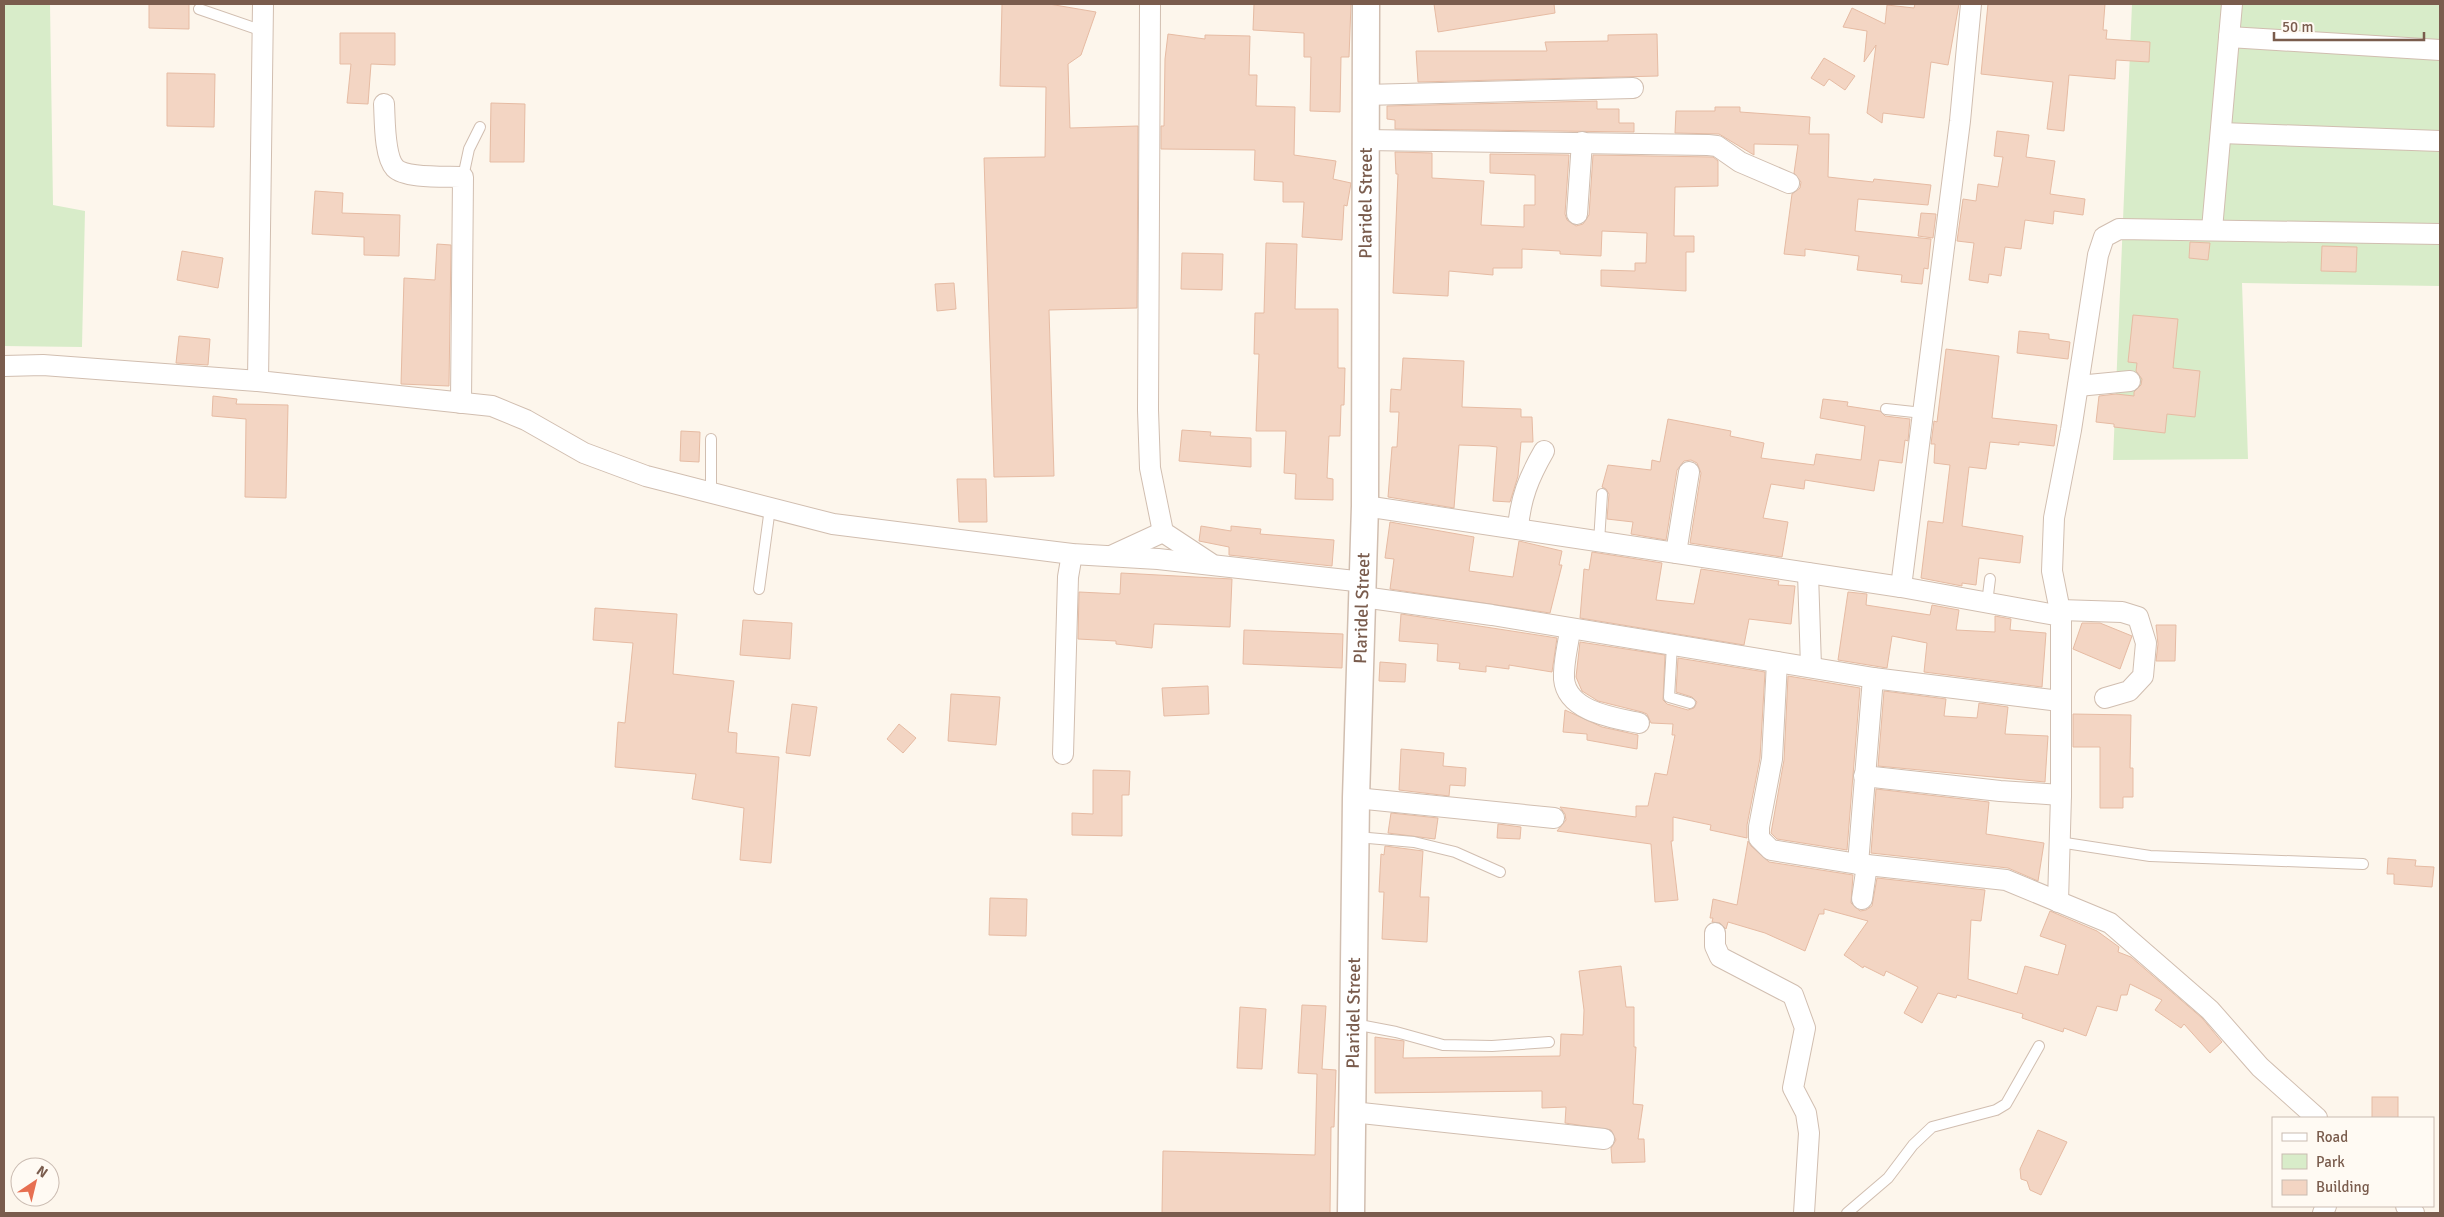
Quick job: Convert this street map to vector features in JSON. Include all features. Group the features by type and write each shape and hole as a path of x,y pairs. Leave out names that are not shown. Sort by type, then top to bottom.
{"street":[{"path":"258,381 263,4"},
{"path":"1150,4 1148,410 1150,468 1164,532 1214,566"},
{"name":"Plaridel Street","path":"1351,1213 1356,798 1365,506 1364,95 1366,4"},
{"path":"1901,587 1960,121 1970,4"},
{"path":"2212,229 2232,4"},
{"path":"2229,37 2440,50"},
{"path":"1364,95 1633,88"},
{"path":"384,104 388,155 395,168 408,174 463,177 462,403"},
{"path":"2221,132 2440,141"},
{"path":"1364,140 1582,142 1716,146 1740,162 1789,183"},
{"path":"1577,214 1582,142"},
{"path":"435,176 463,210"},
{"path":"2058,902 2061,795 2060,613 2052,571 2054,518 2078,386 2098,255 2104,237 2119,229 2440,234"},
{"path":"4,366 44,365 258,381 492,406 526,420 584,453 646,476 833,524 1072,554 1158,559 1214,566 1363,590 1570,630 1874,678 2060,702"},
{"path":"2078,386 2130,381"},
{"path":"1518,529 1520,506 1526,483 1544,451"},
{"path":"1676,554 1689,472"},
{"path":"1365,506 1901,587 2060,613 2122,612 2138,617 2146,643 2143,676 2129,691 2105,698"},
{"path":"1109,556 1164,532"},
{"path":"1063,754 1068,577 1072,554"},
{"path":"1808,573 1811,667"},
{"path":"1570,630 1564,681 1570,695 1583,706 1599,714 1639,724"},
{"path":"1777,662 1772,759 1759,827 1759,838 1771,850 1863,865 2006,880 2110,923 2210,1010 2260,1067 2316,1117"},
{"path":"1862,900 1864,776 1874,678"},
{"path":"1864,776 2000,792 2061,795"},
{"path":"1356,798 1554,818"},
{"path":"1715,933 1715,946 1720,957 1794,995 1805,1028 1794,1088 1806,1113 1809,1133 1804,1213"},
{"path":"1352,1112 1604,1139"}],"lane":[{"path":"199,9 263,31"},
{"path":"463,177 469,149 480,127"},
{"path":"1886,410 1923,413"},
{"path":"711,439 711,493"},
{"path":"1599,542 1602,494"},
{"path":"760,589 770,508"},
{"path":"1988,602 1990,579"},
{"path":"1672,645 1668,694 1670,698 1690,703"},
{"path":"1356,836 1414,842 1455,852 1500,872"},
{"path":"2059,842 2150,856 2363,864"},
{"path":"1353,1024 1396,1032 1443,1045 1492,1046 1549,1042"},
{"path":"1847,1213 1888,1178 1913,1145 1932,1127 1996,1110 2006,1104 2039,1046"}],"green space":[{"path":"4,4 50,4 53,205 85,211 82,347 4,346"},
{"path":"2132,4 2440,4 2440,286 2242,283 2248,459 2113,460"}],"building":[{"path":"149,4 189,4 189,29 149,28"},
{"path":"1002,4 1049,4 1096,12 1081,55 1068,64 1070,128 1138,126 1137,308 1049,310 1054,476 994,477 984,158 1045,157 1046,87 1000,86"},
{"path":"1254,4 1351,4 1349,57 1341,57 1340,112 1310,111 1311,57 1304,57 1304,33 1253,30"},
{"path":"1434,4 1554,4 1555,13 1438,32"},
{"path":"1915,4 1959,4 1948,65 1931,62 1924,118 1883,113 1882,123 1867,113 1876,45 1864,62 1867,31 1843,27 1852,8 1885,24 1887,5 1914,8"},
{"path":"1988,4 2105,4 2103,30 2107,30 2106,39 2150,42 2149,62 2116,60 2115,79 2069,75 2064,131 2047,129 2053,82 1981,74"},
{"path":"340,33 395,33 395,65 371,64 368,104 347,103 351,64 340,64"},
{"path":"1168,34 1205,39 1205,35 1250,36 1249,75 1257,75 1256,106 1295,107 1294,155 1336,161 1333,179 1351,183 1347,206 1344,205 1342,240 1302,237 1304,202 1283,202 1283,182 1254,180 1255,150 1161,149 1161,126 1164,126 1165,59"},
{"path":"1657,34 1658,76 1418,82 1416,51 1547,51 1545,42 1608,41 1608,35"},
{"path":"1824,58 1855,76 1845,90 1829,79 1824,86 1811,78"},
{"path":"167,73 215,74 214,127 167,126"},
{"path":"1597,101 1597,109 1619,109 1619,123 1634,123 1634,132 1395,129 1395,120 1387,119 1387,106"},
{"path":"491,103 525,104 524,162 490,162"},
{"path":"1715,107 1740,107 1740,112 1810,117 1809,134 1829,134 1828,177 1873,182 1874,179 1931,185 1928,205 1858,199 1855,231 1931,239 1928,269 1924,268 1922,284 1901,282 1902,275 1857,270 1859,256 1805,249 1805,256 1784,254 1792,194 1800,188 1801,182 1794,173 1798,145 1754,144 1754,155 1719,134 1675,133 1676,111 1715,111"},
{"path":"1997,131 2029,135 2026,157 2055,161 2050,194 2085,199 2083,215 2054,211 2053,224 2025,220 2021,249 2005,247 2001,276 1989,274 1988,283 1969,280 1974,243 1957,241 1963,199 1976,201 1978,184 1998,187 2003,157 1994,156"},
{"path":"1395,152 1432,153 1432,178 1484,181 1481,225 1524,227 1524,205 1535,205 1535,175 1490,173 1490,154 1569,155 1565,214 1567,220 1576,226 1583,224 1589,215 1593,155 1713,157 1718,161 1718,186 1675,187 1674,236 1694,236 1694,252 1686,252 1686,291 1601,286 1601,270 1635,271 1635,263 1646,263 1647,233 1602,231 1601,256 1560,254 1560,251 1522,249 1522,268 1493,268 1493,275 1449,271 1448,296 1393,293 1398,174 1396,174"},
{"path":"315,191 343,193 342,213 400,215 399,256 364,255 364,237 312,234"},
{"path":"1921,213 1936,214 1933,238 1918,236"},
{"path":"2190,242 2210,243 2208,260 2189,258"},
{"path":"1266,243 1297,244 1295,309 1338,309 1338,368 1345,368 1344,405 1341,405 1340,436 1329,436 1327,478 1333,479 1333,500 1295,499 1296,474 1284,473 1286,431 1256,431 1259,354 1254,354 1255,313 1264,313"},
{"path":"437,244 451,245 449,386 401,384 404,278 435,280"},
{"path":"2322,246 2357,247 2356,272 2321,271"},
{"path":"182,251 223,258 218,288 177,280"},
{"path":"1182,253 1223,254 1222,290 1181,289"},
{"path":"954,283 956,309 937,311 935,284"},
{"path":"2133,315 2178,319 2173,368 2200,371 2195,417 2167,414 2165,433 2114,427 2114,424 2096,422 2099,396 2116,394 2134,396 2134,392 2141,385 2142,379 2136,371 2137,363 2128,362"},
{"path":"2019,331 2049,334 2049,339 2070,342 2068,359 2017,353"},
{"path":"179,336 210,339 208,365 176,363"},
{"path":"1946,349 1999,356 1992,418 2057,425 2054,446 2019,442 2019,445 1990,442 1986,469 1969,467 1962,526 2023,536 2020,563 1979,558 1976,585 1962,583 1962,586 1921,578 1928,521 1943,523 1950,465 1934,463 1935,444 1931,444 1934,421 1937,422"},
{"path":"1403,358 1464,361 1462,407 1521,409 1521,417 1532,417 1533,442 1521,442 1518,476 1510,502 1493,501 1497,447 1489,446 1459,445 1454,508 1388,497 1392,447 1397,447 1399,412 1390,412 1391,389 1401,390"},
{"path":"213,396 237,399 236,404 288,405 286,498 245,497 246,419 212,416"},
{"path":"1823,399 1848,402 1847,406 1880,411 1885,416 1910,419 1908,441 1905,440 1902,463 1879,460 1874,491 1805,480 1804,489 1771,484 1763,518 1788,522 1782,557 1690,543 1701,473 1697,463 1691,460 1684,461 1677,470 1666,540 1631,534 1633,522 1607,519 1609,494 1602,487 1608,465 1651,470 1652,460 1660,462 1668,419 1731,431 1730,436 1764,443 1761,458 1814,465 1816,454 1861,460 1865,426 1820,418"},
{"path":"1182,430 1211,432 1210,436 1251,438 1251,467 1179,461"},
{"path":"681,431 700,432 699,462 680,461"},
{"path":"957,479 986,479 987,522 959,522"},
{"path":"1390,522 1474,537 1469,571 1513,577 1519,541 1562,551 1559,565 1562,565 1550,613 1390,589 1394,559 1385,558"},
{"path":"1201,526 1231,531 1231,526 1261,529 1260,534 1334,540 1332,566 1229,555 1229,547 1199,541"},
{"path":"1592,552 1662,563 1656,600 1694,604 1701,569 1779,581 1778,585 1795,586 1791,624 1749,619 1744,645 1580,618 1584,569 1589,570"},
{"path":"1121,573 1232,579 1230,627 1154,624 1152,648 1116,644 1116,641 1078,639 1079,592 1120,594"},
{"path":"1848,592 1867,594 1866,605 1930,615 1932,605 1959,610 1956,630 1995,632 1995,616 2011,619 2010,630 2046,633 2042,687 1924,672 1927,643 1892,636 1887,668 1838,660"},
{"path":"595,608 677,614 673,674 734,681 728,732 737,733 736,753 779,757 771,863 740,860 744,808 692,799 696,774 615,767 618,722 625,723 633,643 593,640"},
{"path":"1401,614 1557,638 1552,672 1509,665 1509,669 1486,666 1486,672 1459,669 1460,663 1437,661 1438,644 1399,641"},
{"path":"743,620 792,623 790,659 740,655"},
{"path":"2082,623 2100,623 2132,636 2120,669 2073,649"},
{"path":"2156,625 2176,625 2175,661 2156,661 2158,644"},
{"path":"1244,630 1343,634 1342,668 1243,664"},
{"path":"1580,642 1665,655 1663,700 1667,704 1688,710 1694,708 1697,702 1692,697 1676,692 1678,658 1765,672 1760,758 1747,825 1747,838 1710,830 1711,825 1673,817 1673,841 1671,841 1678,900 1655,902 1651,844 1557,831 1566,820 1565,814 1560,807 1636,817 1636,806 1648,806 1655,773 1667,775 1675,735 1672,735 1673,724 1651,723 1647,714 1598,701 1582,691 1576,677"},
{"path":"1380,662 1406,664 1405,682 1379,681"},
{"path":"1788,676 1860,688 1847,850 1777,839 1771,833 1784,760"},
{"path":"1208,686 1209,714 1164,716 1162,688"},
{"path":"1884,691 1946,699 1944,716 1977,718 1979,703 2008,707 2005,734 2048,736 2045,782 1878,766"},
{"path":"951,694 1000,697 996,745 948,741"},
{"path":"792,704 817,707 810,756 786,753"},
{"path":"1565,710 1602,727 1638,735 1637,749 1587,740 1587,734 1563,732"},
{"path":"2073,714 2131,715 2130,768 2133,768 2133,797 2123,797 2123,808 2100,808 2100,747 2073,747"},
{"path":"899,724 916,738 903,753 887,739"},
{"path":"1401,749 1444,753 1443,766 1466,768 1465,786 1450,785 1449,796 1399,790"},
{"path":"1093,770 1130,771 1129,795 1122,795 1122,836 1072,835 1072,813 1093,814"},
{"path":"1876,789 1989,802 1986,834 2044,843 2038,881 2008,868 1871,853"},
{"path":"1391,813 1438,818 1435,839 1388,833"},
{"path":"1498,824 1521,827 1520,839 1497,838"},
{"path":"1748,841 1769,862 1853,875 1851,903 1860,911 1872,906 1877,878 1985,890 1981,921 1971,920 1968,979 2017,994 2025,966 2058,975 2066,945 2040,936 2050,911 2097,931 2119,947 2118,952 2131,957 2202,1018 2222,1042 2210,1053 2184,1024 2181,1028 2155,1010 2162,1000 2130,984 2127,995 2121,995 2117,1011 2097,1006 2086,1036 2064,1028 2063,1032 2022,1018 2023,1014 1957,995 1956,998 1938,993 1922,1023 1904,1013 1918,987 1886,971 1884,976 1864,966 1863,968 1844,955 1868,921 1824,909 1824,914 1819,914 1805,951 1765,933 1728,922 1726,929 1720,923 1712,922 1713,918 1710,918 1713,899 1737,905"},
{"path":"1385,846 1423,851 1420,897 1429,897 1427,942 1382,939 1384,892 1379,892 1381,854 1384,855"},
{"path":"2388,858 2416,860 2415,866 2434,867 2432,887 2394,884 2394,874 2387,874"},
{"path":"990,898 1027,899 1026,936 989,935"},
{"path":"1621,966 1626,1007 1634,1007 1634,1047 1636,1047 1633,1104 1643,1105 1638,1139 1644,1139 1645,1162 1612,1163 1611,1148 1616,1140 1611,1130 1565,1123 1566,1107 1542,1108 1542,1091 1375,1093 1375,1037 1404,1041 1403,1058 1560,1056 1561,1034 1583,1035 1584,1010 1579,971"},
{"path":"1302,1005 1326,1006 1322,1069 1336,1070 1334,1127 1331,1127 1330,1213 1162,1213 1163,1151 1315,1155 1317,1074 1298,1073"},
{"path":"1240,1007 1266,1009 1262,1069 1237,1068"},
{"path":"2372,1097 2398,1097 2398,1117 2372,1117"},
{"path":"2038,1130 2067,1142 2041,1195 2030,1190 2027,1181 2021,1179 2020,1169"}]}
